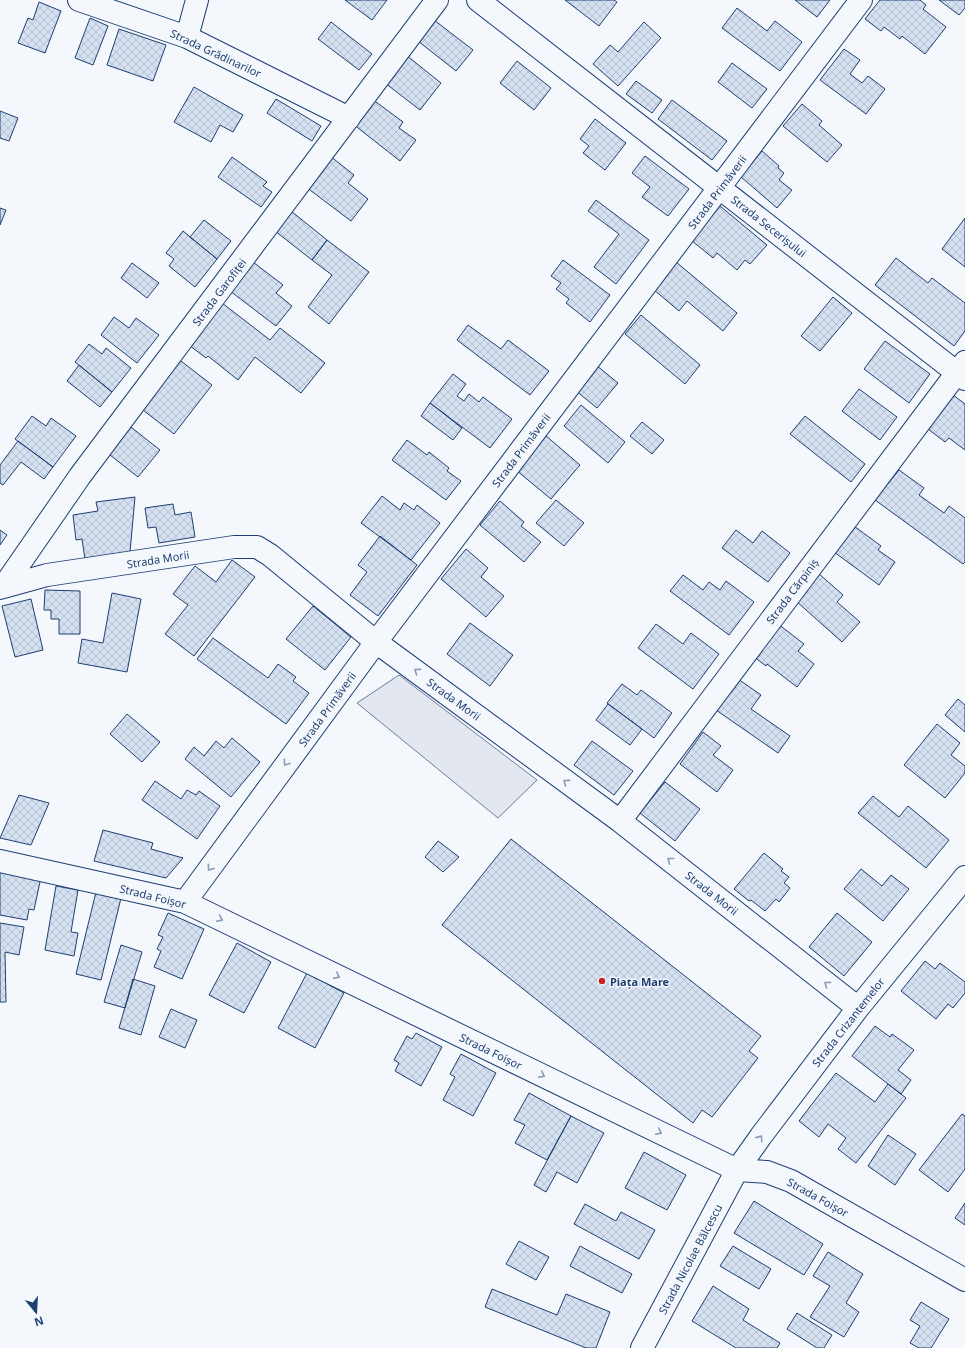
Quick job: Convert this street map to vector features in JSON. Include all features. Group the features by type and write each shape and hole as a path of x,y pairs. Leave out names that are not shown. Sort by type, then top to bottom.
{"street":[{"name":"Strada Grădinarilor","path":"79,0 187,37 349,118"},
{"path":"187,37 197,0"},
{"name":"Strada Garofiței","path":"2,587 80,476 437,0"},
{"name":"Strada Secerișului","path":"478,0 720,188 962,371"},
{"name":"Strada Primăverii","path":"185,902 376,642 861,0"},
{"name":"Strada Cărpiniș","path":"620,820 962,371"},
{"name":"Strada Morii","path":"2,587 47,575 234,547 257,547 270,555 376,642 620,820 858,1008"},
{"name":"Strada Foișor","path":"0,861 185,902 737,1170 767,1172 791,1181 965,1280"},
{"name":"Strada Crizantemelor","path":"737,1170 858,1008 965,878"},
{"name":"Strada Nicolae Bălcescu","path":"642,1348 737,1170"}],"shaded area":[{"path":"399,675 537,780 498,818 357,703"}],"building":[{"path":"345,0 387,0 372,20"},
{"path":"565,0 614,0 617,2 599,26"},
{"path":"795,0 830,0 817,17"},
{"path":"880,0 920,0 926,5 923,9 946,27 925,54 902,36 900,39 884,27 881,31 865,19"},
{"path":"939,0 965,0 965,8 959,15"},
{"path":"39,2 61,11 45,53 18,43 28,18 33,20"},
{"path":"737,8 767,31 775,21 802,42 780,71 722,28"},
{"path":"90,18 108,26 93,65 75,58"},
{"path":"434,20 473,50 456,71 418,41"},
{"path":"331,22 372,54 359,70 318,39"},
{"path":"644,22 661,38 618,86 593,64 610,45 618,52"},
{"path":"119,29 166,45 153,81 107,65"},
{"path":"844,49 860,60 850,74 862,83 868,76 885,89 866,114 820,80"},
{"path":"406,55 441,83 420,110 385,83"},
{"path":"517,61 551,88 534,110 500,83"},
{"path":"732,63 767,89 752,108 718,82"},
{"path":"636,81 662,100 652,113 626,94"},
{"path":"194,87 243,115 233,132 220,125 211,142 174,122"},
{"path":"276,99 321,126 312,141 267,113"},
{"path":"372,99 403,122 399,128 416,140 400,161 353,124"},
{"path":"672,100 727,141 712,160 658,119"},
{"path":"802,104 822,121 819,125 842,145 827,162 783,126"},
{"path":"0,111 18,118 9,141 0,138"},
{"path":"595,119 626,143 605,170 583,153 589,146 580,139"},
{"path":"762,151 779,166 778,168 784,173 779,180 792,190 777,208 741,177"},
{"path":"330,156 354,175 348,183 368,199 351,221 306,187"},
{"path":"645,156 689,189 668,216 642,197 650,187 632,173"},
{"path":"232,157 267,182 263,186 272,192 261,207 218,177"},
{"path":"596,200 649,240 616,284 594,267 619,234 588,211"},
{"path":"720,206 767,245 750,264 745,260 737,270 717,253 713,258 691,240"},
{"path":"0,208 6,210 0,225"},
{"path":"291,211 327,240 312,260 275,231"},
{"path":"965,218 965,267 942,249"},
{"path":"204,220 231,241 217,259 190,237"},
{"path":"183,231 217,259 195,287 169,266 174,259 166,253"},
{"path":"327,240 369,272 329,324 308,307 332,275 312,260"},
{"path":"896,258 928,283 932,278 965,303 965,331 954,346 875,285"},
{"path":"563,260 610,295 590,322 566,303 569,299 556,289 561,283 551,276"},
{"path":"253,262 283,285 276,293 292,306 276,326 230,291"},
{"path":"676,262 737,313 723,331 687,301 679,311 653,289"},
{"path":"132,263 159,283 147,298 121,278"},
{"path":"833,297 852,313 820,351 801,336"},
{"path":"222,303 270,340 280,328 325,363 301,393 255,357 238,380 208,356 206,358 189,345"},
{"path":"641,315 700,365 685,384 625,334"},
{"path":"114,317 129,328 136,318 159,335 137,363 101,335"},
{"path":"468,325 501,349 508,340 549,371 530,395 457,340"},
{"path":"885,341 930,374 909,403 864,369"},
{"path":"89,344 102,354 106,348 131,368 112,392 75,362"},
{"path":"177,358 212,385 174,434 139,407"},
{"path":"79,365 112,392 100,407 67,381"},
{"path":"596,365 618,383 597,408 575,390"},
{"path":"453,374 466,384 457,396 464,401 469,394 479,402 483,397 512,419 490,448 430,403"},
{"path":"859,389 897,417 880,440 842,411"},
{"path":"953,395 965,404 965,450 949,438 945,442 928,429"},
{"path":"430,403 462,428 453,440 421,416"},
{"path":"581,405 625,442 608,463 564,426"},
{"path":"32,416 46,426 51,418 76,436 53,467 15,439"},
{"path":"805,416 865,464 851,482 790,434"},
{"path":"642,422 664,440 652,454 630,436"},
{"path":"127,424 160,450 138,477 105,451"},
{"path":"545,435 580,465 551,499 516,470"},
{"path":"407,440 427,455 429,452 449,468 447,471 461,481 446,500 392,460"},
{"path":"18,441 53,467 44,479 21,462 3,485 0,483 0,465"},
{"path":"899,470 924,488 919,495 944,513 949,506 965,518 965,562 963,564 875,500"},
{"path":"382,496 400,510 404,503 414,510 417,505 440,523 411,560 361,523"},
{"path":"135,497 130,552 85,559 82,539 76,540 73,515 98,511 96,502"},
{"path":"556,500 584,523 564,546 536,523"},
{"path":"500,501 524,522 521,526 541,542 524,562 480,525"},
{"path":"173,504 175,515 191,512 195,537 159,543 156,527 148,528 145,508"},
{"path":"854,526 881,546 878,550 895,562 879,585 834,552"},
{"path":"0,530 7,535 0,545"},
{"path":"736,530 753,543 762,531 790,553 768,582 722,548"},
{"path":"380,536 417,565 378,616 350,595 367,572 358,565"},
{"path":"466,549 488,568 481,577 504,596 486,617 441,579"},
{"path":"232,560 255,577 194,656 165,634 188,605 173,594 195,566 216,582"},
{"path":"818,573 843,595 837,602 860,622 842,642 796,601"},
{"path":"683,575 703,590 709,582 720,590 726,581 754,602 729,635 670,591"},
{"path":"45,590 80,591 80,634 59,634 59,619 51,619 51,610 44,610"},
{"path":"112,593 141,599 127,672 78,663 82,639 103,643"},
{"path":"31,599 43,650 15,657 2,606"},
{"path":"313,606 351,637 325,670 286,639"},
{"path":"470,623 513,655 490,686 447,654"},
{"path":"656,624 683,644 691,633 719,654 693,689 638,648"},
{"path":"778,624 804,644 798,651 814,664 797,687 767,664 766,666 753,656"},
{"path":"213,638 268,678 278,664 296,677 293,681 309,693 286,724 197,659"},
{"path":"738,679 761,695 751,709 790,736 778,753 716,710"},
{"path":"622,684 637,695 641,690 672,713 654,738 607,703"},
{"path":"958,699 965,705 965,732 945,715"},
{"path":"608,704 642,729 630,745 596,720"},
{"path":"127,714 160,742 142,762 110,734"},
{"path":"937,724 960,743 951,755 965,766 965,773 945,798 904,765"},
{"path":"703,732 721,746 713,755 733,770 717,792 680,764"},
{"path":"232,738 260,762 231,797 185,759 194,747 204,756 216,741 224,748"},
{"path":"592,741 633,771 614,795 574,765"},
{"path":"155,781 181,799 187,790 196,795 199,791 220,806 197,839 142,800"},
{"path":"665,782 700,809 675,841 640,813"},
{"path":"19,795 49,803 31,845 0,838"},
{"path":"873,796 899,817 908,806 949,840 926,868 858,813"},
{"path":"103,830 153,843 151,849 183,858 166,878 94,861"},
{"name":"Piața Mare","path":"511,839 761,1036 749,1051 758,1058 712,1117 702,1110 693,1123 442,925"},
{"path":"438,841 459,857 443,872 425,857"},
{"path":"764,853 783,869 781,871 789,877 784,883 790,888 779,902 776,899 765,911 734,889"},
{"path":"0,869 41,877 34,910 29,909 27,920 0,915"},
{"path":"861,869 882,886 891,875 909,889 883,921 844,889"},
{"path":"56,886 78,890 71,932 78,933 74,956 45,950"},
{"path":"96,892 121,898 101,980 76,974"},
{"path":"168,913 204,929 182,979 154,967 161,951 157,949 163,937 158,935"},
{"path":"837,913 872,942 844,976 809,947"},
{"path":"0,923 24,927 19,955 5,952 6,1002 0,1002"},
{"path":"237,943 271,962 244,1013 209,995"},
{"path":"121,945 142,952 125,1008 104,1002"},
{"path":"925,961 935,969 940,963 965,982 965,993 953,1008 948,1004 936,1019 901,991"},
{"path":"307,973 344,993 315,1048 278,1028"},
{"path":"133,979 155,986 141,1035 119,1028"},
{"path":"171,1009 197,1020 185,1048 159,1037"},
{"path":"875,1026 890,1037 892,1034 914,1050 898,1070 911,1080 901,1094 852,1056"},
{"path":"416,1033 442,1047 421,1086 395,1071 399,1063 394,1060 407,1036 412,1039"},
{"path":"461,1054 496,1073 473,1116 443,1100 455,1077 450,1074"},
{"path":"836,1073 875,1102 888,1084 906,1098 856,1163 838,1149 846,1138 828,1124 819,1137 799,1121"},
{"path":"529,1093 571,1116 547,1160 515,1143 525,1125 514,1120"},
{"path":"962,1114 965,1116 965,1169 948,1192 919,1170"},
{"path":"571,1116 604,1133 577,1183 557,1172 546,1192 534,1185"},
{"path":"888,1135 916,1154 895,1185 868,1166"},
{"path":"644,1152 686,1175 667,1210 625,1188"},
{"path":"754,1201 823,1244 804,1275 734,1233"},
{"path":"965,1203 965,1225 955,1218"},
{"path":"585,1204 616,1221 621,1212 655,1230 639,1259 574,1224"},
{"path":"519,1241 549,1257 536,1280 506,1264"},
{"path":"580,1246 632,1274 622,1293 570,1266"},
{"path":"733,1246 771,1269 759,1289 720,1266"},
{"path":"828,1252 863,1274 846,1303 859,1312 844,1337 810,1317 830,1286 813,1276"},
{"path":"713,1286 749,1309 743,1320 780,1343 777,1348 736,1348 692,1321"},
{"path":"492,1289 557,1315 566,1294 610,1312 596,1348 586,1348 485,1307"},
{"path":"921,1302 949,1319 931,1348 919,1348 910,1343 920,1326 910,1320"},
{"path":"797,1313 832,1335 824,1348 817,1348 787,1329"}],"place":[{"name":"Piața Mare","path":"602,981"}]}
